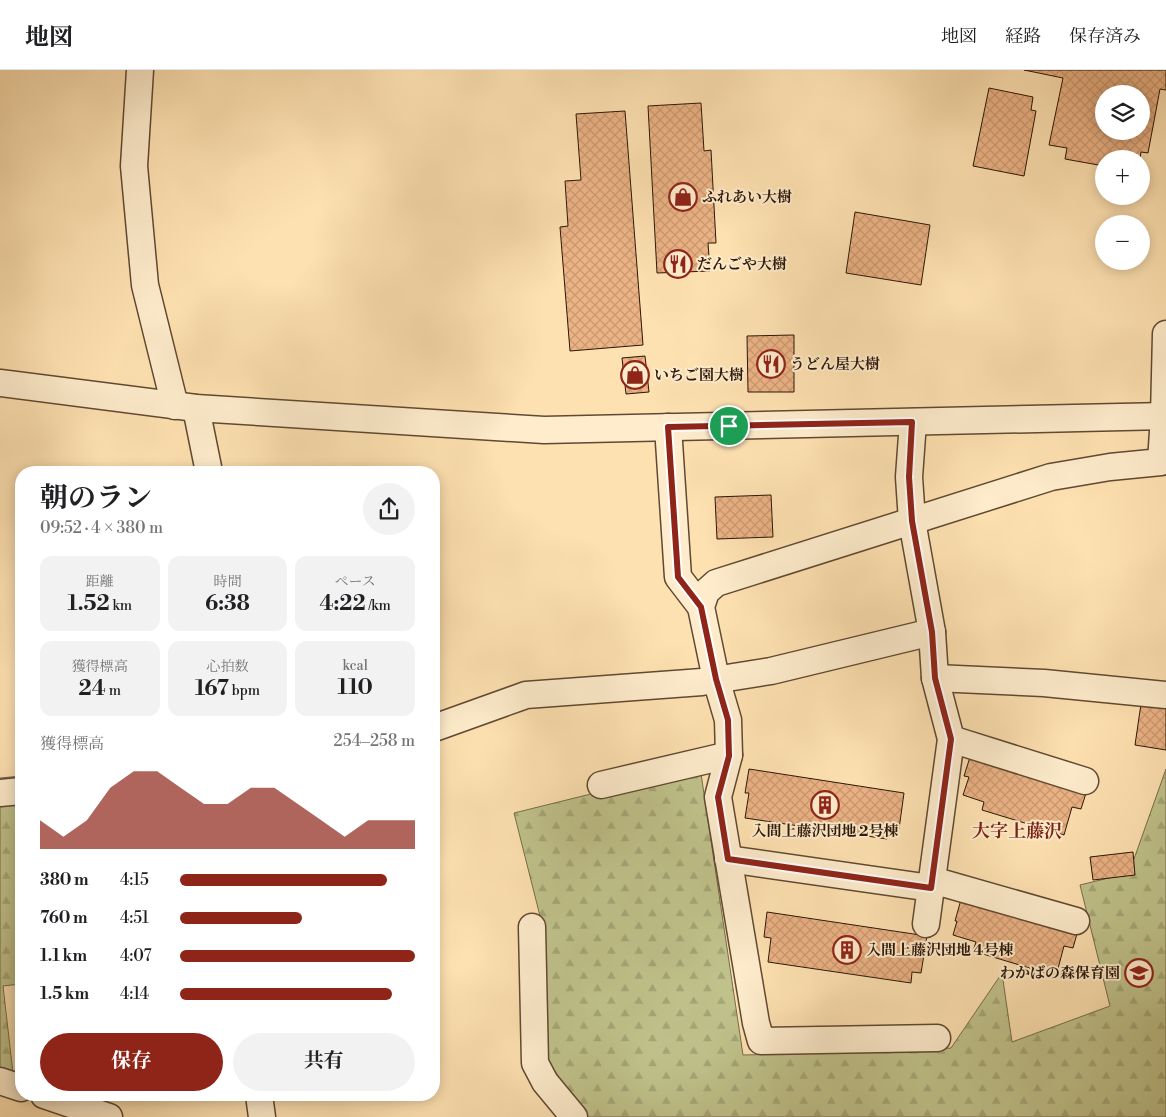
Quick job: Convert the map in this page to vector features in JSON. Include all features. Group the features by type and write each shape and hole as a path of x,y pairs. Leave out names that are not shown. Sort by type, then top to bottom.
{"street":[{"path":"140,70 134,166 145,285 207,466"},
{"path":"701,607 706,592 716,583 1051,477 1110,467 1161,462 1165,416 1166,334"},
{"path":"0,383 186,407 544,430 1165,416"},
{"path":"912,422 909,477 912,521 932,632 935,678 951,739 926,924"},
{"path":"668,427 678,577 701,607 716,679 728,720 729,756 718,797 756,1023 761,1041 937,1038"},
{"path":"440,726 526,695 716,679 771,671 932,632"},
{"path":"935,678 1044,683 1166,695"},
{"path":"951,739 1086,781"},
{"path":"601,785 729,756"},
{"path":"0,792 15,791"},
{"path":"728,859 932,884 1076,921"},
{"path":"532,927 535,1063 545,1082 574,1117"},
{"path":"0,1081 15,1086"},
{"path":"62,1101 109,1117"},
{"path":"260,1101 262,1117"}],"green space":[{"path":"700,767 743,1055 914,1051 951,1048 1002,973 1012,1042 1110,1006 1080,885 1129,873 1166,769 1166,1117 585,1117 546,1065 541,920 514,813"},
{"path":"15,777 15,985 3,986 13,1073 0,1068 0,778"}],"building":[{"path":"1024,70 1166,70 1166,90 1160,89 1149,150 1095,150 1095,164 1065,159 1067,148 1049,145 1063,78"},
{"path":"989,88 1033,97 1031,110 1036,111 1024,176 973,166"},
{"name":"ふれあい大樹","path":"701,103 704,151 711,150 716,243 708,243 710,271 657,273 648,106"},
{"path":"625,111 643,345 570,351 560,227 568,226 565,181 581,180 576,114"},
{"path":"855,212 930,225 921,285 846,273"},
{"name":"うどん屋大樹","path":"794,335 794,392 748,392 747,336"},
{"name":"いちご園大樹","path":"645,356 649,392 626,394 622,358"},
{"path":"771,495 773,537 717,539 715,497"},
{"path":"1141,704 1166,708 1166,750 1135,745"},
{"path":"971,754 1087,790 1081,809 1072,807 1064,835 982,810 984,802 963,795 969,777 964,776"},
{"name":"入間上藤沢団地 2号棟","path":"749,769 904,793 899,829 889,828 887,839 745,818 749,793 745,793"},
{"path":"1133,852 1135,875 1093,880 1090,857"},
{"path":"962,896 1078,930 1073,948 1064,946 1056,976 973,951 976,942 953,935"},
{"name":"入間上藤沢団地 4号棟","path":"767,912 927,936 921,973 912,972 911,983 768,962 771,938 764,937"}],"place":[{"name":"ふれあい大樹","path":"683,197"},
{"name":"だんごや大樹","path":"678,264"},
{"name":"うどん屋大樹","path":"771,364"},
{"name":"いちご園大樹","path":"635,375"},
{"name":"入間上藤沢団地 2号棟","path":"825,805"},
{"name":"入間上藤沢団地 4号棟","path":"847,950"},
{"name":"わかばの森保育園","path":"1139,973"}],"district":[{"name":"大字上藤沢","path":"1017,831"}],"route":[{"path":"912,422 909,477 912,521 932,632 935,678 951,739 931,888 728,859 718,797 729,756 728,720 716,679 701,607 678,577 668,427 729,426 912,422"}]}
